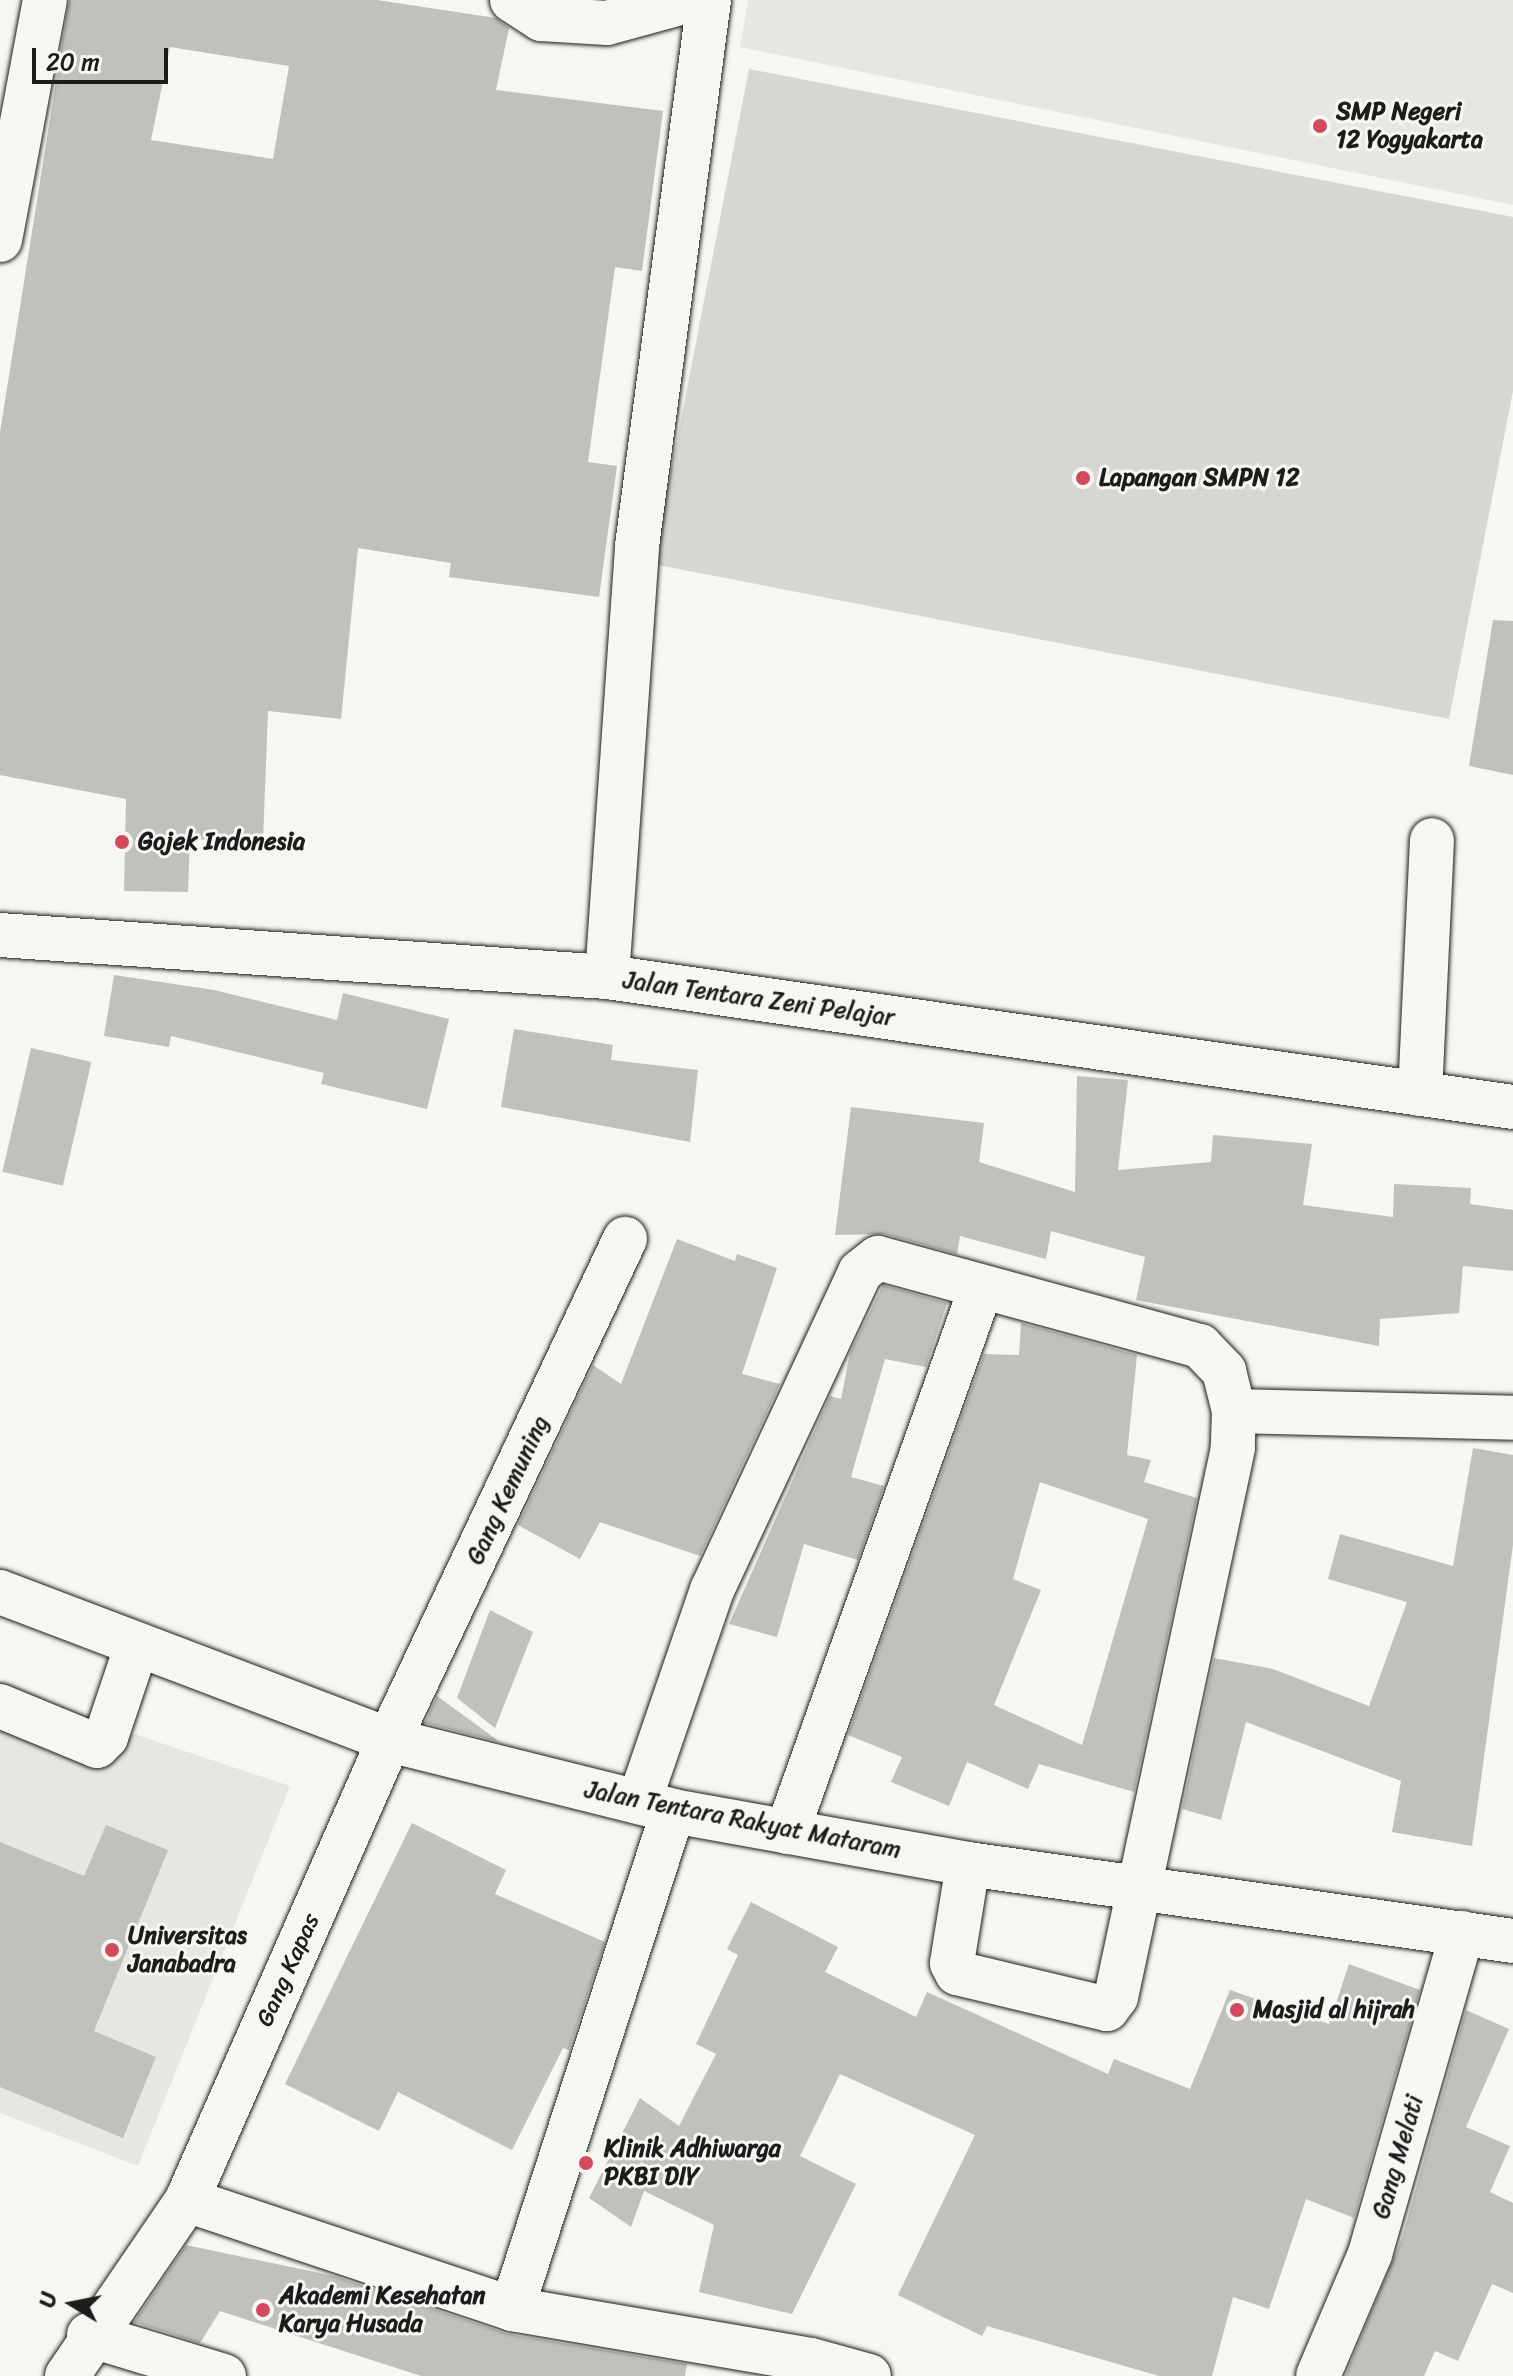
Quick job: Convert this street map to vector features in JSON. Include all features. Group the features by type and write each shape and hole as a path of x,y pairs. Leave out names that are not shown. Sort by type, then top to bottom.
{"street":[{"path":"0,240 45,0"},
{"path":"512,0 541,19 607,23 691,0"},
{"path":"607,977 637,546 709,0"},
{"path":"1420,1094 1432,840"},
{"name":"Jalan Tentara Zeni Pelajar","path":"0,935 607,977 1513,1107"},
{"name":"Gang Kemuning","path":"389,1740 625,1239"},
{"path":"512,2309 656,1807 712,1590 860,1272 878,1258 1200,1346 1224,1371 1234,1411 1233,1448 1116,1997 1107,2009 1092,2010 957,1973 952,1963 968,1864"},
{"path":"787,1832 981,1288"},
{"path":"1234,1411 1513,1418"},
{"name":"Jalan Tentara Rakyat Mataram","path":"0,1592 389,1740 656,1807 968,1864 1513,1941"},
{"path":"0,1706 97,1746 106,1737 137,1645"},
{"name":"Gang Kapas","path":"67,2376 89,2335 187,2200 389,1740"},
{"name":"Gang Melati","path":"1318,2376 1370,2254 1462,1933"},
{"path":"187,2200 512,2309 811,2360 869,2376"},
{"path":"89,2335 224,2376"}],"shaded area":[{"name":"SMP Negeri 12 Yogyakarta","path":"748,0 1513,0 1513,205 740,47"},
{"name":"Lapangan SMPN 12","path":"749,69 1513,217 1513,391 1449,719 653,564"},
{"name":"Universitas Janabadra","path":"0,1681 122,1730 290,1786 138,2166 0,2113"}],"building":[{"path":"69,0 377,0 496,18 509,28 496,90 663,111 642,271 615,267 588,462 617,466 599,597 449,577 451,563 358,548 341,719 268,711 263,842 190,839 188,892 124,891 126,799 0,775 0,432","holes":["170,47 289,66 273,159 151,140"]},
{"path":"1493,620 1513,621 1513,775 1469,766"},
{"path":"114,975 214,990 337,1020 343,993 449,1019 427,1109 321,1084 324,1073 171,1036 169,1047 104,1036"},
{"path":"514,1029 613,1045 611,1060 698,1070 690,1142 501,1107"},
{"path":"31,1048 91,1062 63,1186 2,1172"},
{"path":"1077,1076 1128,1080 1118,1170 1211,1162 1213,1135 1312,1144 1303,1205 1393,1217 1394,1184 1471,1188 1470,1204 1513,1210 1513,1271 1463,1266 1459,1313 1380,1319 1379,1346 1136,1300 1145,1257 1051,1231 1046,1259 960,1236 957,1254 885,1234 835,1235 851,1107 984,1123 979,1162 1075,1192"},
{"path":"677,1239 735,1261 737,1254 777,1268 742,1374 780,1384 700,1556 600,1522 580,1559 518,1525 593,1365 621,1384"},
{"path":"883,1285 947,1303 926,1367 885,1359 851,1477 884,1486 858,1560 804,1544 777,1637 729,1624 830,1396 841,1399 850,1353"},
{"path":"1021,1323 1137,1355 1127,1455 1151,1460 1144,1482 1197,1498 1134,1792 1039,1764 1028,1789 967,1762 949,1806 891,1782 902,1757 848,1735 984,1354 1019,1355","holes":["1040,1482 1148,1519 1082,1745 994,1705 1041,1590 1013,1579"]},
{"path":"1473,1448 1513,1455 1513,1545 1472,1846 1392,1832 1401,1781 1246,1722 1221,1820 1182,1809 1214,1658 1273,1669 1369,1706 1407,1602 1328,1579 1340,1534 1453,1566"},
{"path":"490,1610 533,1632 495,1728 457,1698"},
{"path":"437,1696 500,1742 425,1723"},
{"path":"412,1823 506,1870 495,1894 605,1942 569,2050 563,2048 512,2150 398,2092 379,2131 285,2084"},
{"path":"106,1825 168,1850 94,2031 156,2057 123,2138 0,2087 0,1842 84,1876"},
{"path":"751,1902 838,1947 825,1972 916,2017 927,1992 1108,2074 1114,2059 1190,2089 1230,1990 1329,2024 1349,1964 1420,1990 1354,2218 1306,2199 1269,2309 1233,2297 1212,2376 1159,2376 987,2326 982,2336 898,2295 975,2135 840,2074 800,2156 856,2184 792,2314 699,2292 714,2225 644,2191 631,2227 589,2198 640,2098 679,2126 716,2054 696,2044 738,1955 727,1949"},
{"path":"1466,2010 1509,2029 1466,2127 1510,2146 1490,2192 1513,2203 1513,2293 1492,2284 1458,2361 1435,2351 1424,2376 1345,2376 1402,2238"},
{"path":"186,2245 334,2276 508,2334 687,2364 685,2376 421,2376 220,2311 200,2343 134,2322"}],"place":[{"name":"SMP Negeri 12 Yogyakarta","path":"1320,126"},
{"name":"Lapangan SMPN 12","path":"1083,478"},
{"name":"Gojek Indonesia","path":"122,842"},
{"name":"Universitas Janabadra","path":"112,1950"},
{"name":"Masjid al hijrah","path":"1237,2010"},
{"name":"Klinik Adhiwarga PKBI DIY","path":"586,2163"},
{"name":"Akademi Kesehatan Karya Husada","path":"263,2310"}]}
